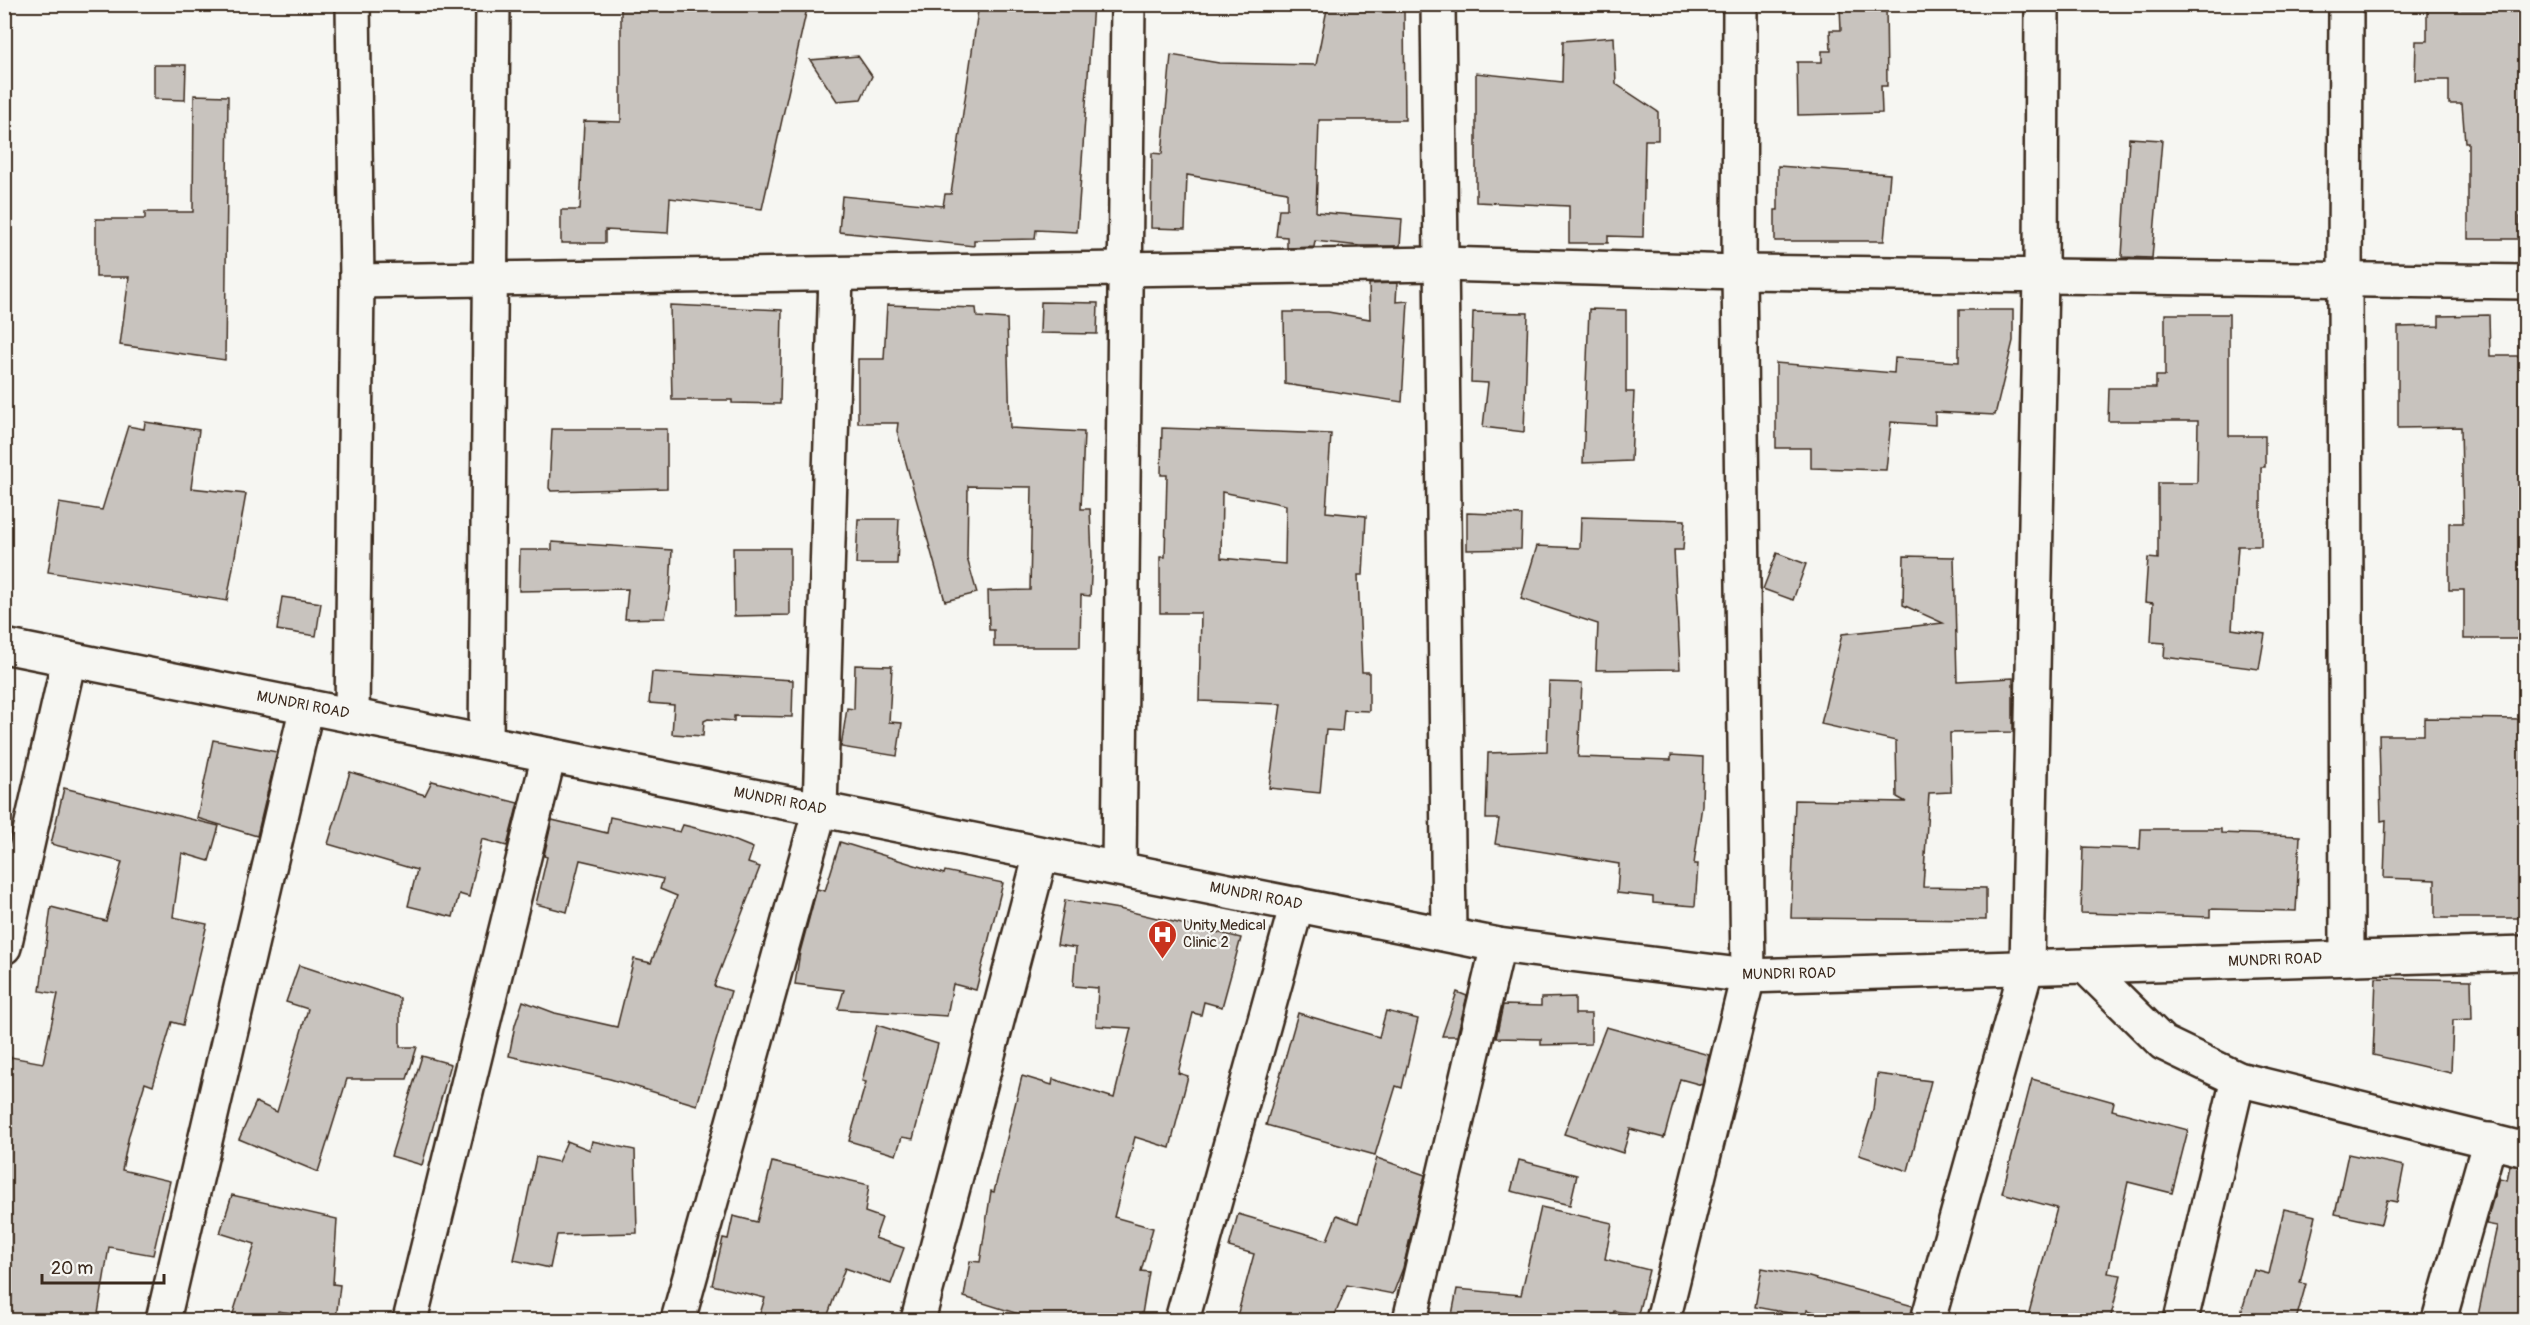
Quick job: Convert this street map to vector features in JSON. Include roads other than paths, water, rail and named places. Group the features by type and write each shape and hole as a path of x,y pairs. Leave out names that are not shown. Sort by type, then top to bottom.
{"street":[{"path":"352,715 357,281 353,4"},
{"path":"486,742 493,4"},
{"path":"1119,868 1128,4"},
{"path":"1438,4 1449,934"},
{"path":"1663,1320 1748,976 1739,273 1740,4"},
{"path":"1928,1320 2027,966 2041,276 2042,4"},
{"path":"2346,4 2344,281 2347,957"},
{"path":"357,281 489,281 1440,264 1739,273 2526,282"},
{"path":"678,1320 820,809 836,275"},
{"name":"MUNDRI ROAD","path":"4,646 1498,945 1748,976 2526,953"},
{"path":"4,947 69,659"},
{"path":"163,1320 307,706"},
{"path":"410,1320 549,754"},
{"path":"918,1320 1041,854"},
{"path":"1182,1320 1297,904"},
{"path":"1410,1320 1498,945"},
{"path":"2085,966 2163,1043 2238,1079 2526,1150"},
{"path":"2181,1320 2238,1079"},
{"path":"2439,1320 2490,1140"}],"place":[{"name":"Unity Medical Clinic 2","path":"1162,960"}]}
